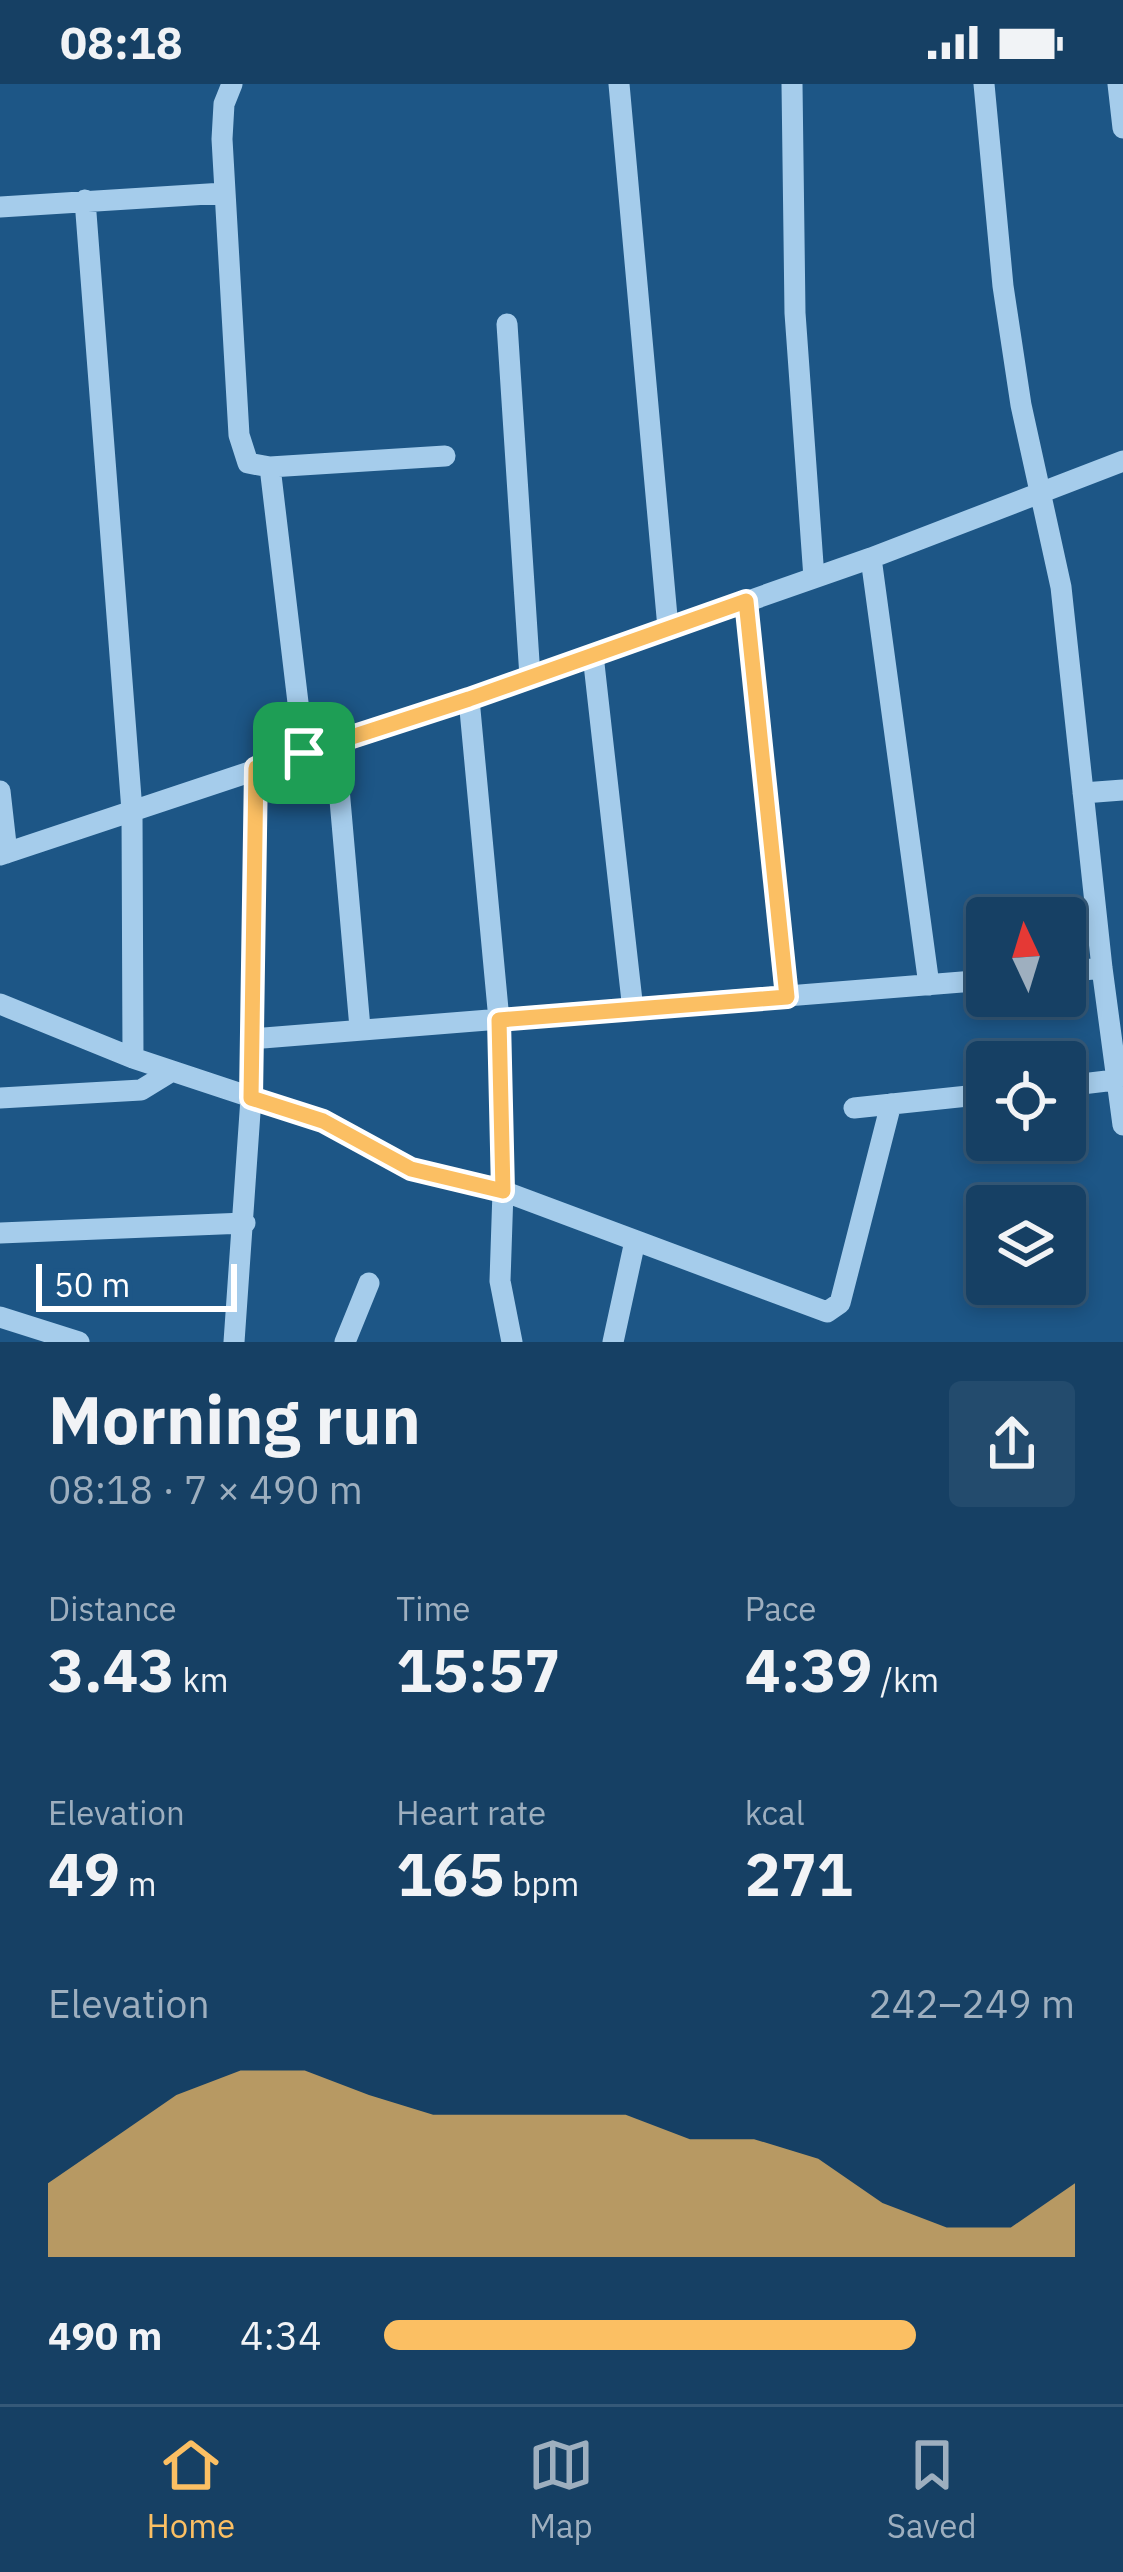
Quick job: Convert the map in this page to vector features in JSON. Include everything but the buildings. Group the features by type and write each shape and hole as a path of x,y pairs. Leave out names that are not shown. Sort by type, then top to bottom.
{"street":[{"path":"232,84 223,120 224,193 241,449 248,463 270,467 445,456"},
{"path":"619,84 668,628"},
{"path":"792,84 794,314 814,578"},
{"path":"984,84 1004,286 1027,440 1061,587 1123,1125"},
{"path":"1118,84 1123,128"},
{"path":"0,207 224,193"},
{"path":"85,200 132,811 133,1058"},
{"path":"507,324 530,677"},
{"path":"0,791 3,854 469,699 871,558 1123,461"},
{"path":"270,467 304,753"},
{"path":"871,558 929,985"},
{"path":"746,601 787,997"},
{"path":"593,655 634,1010"},
{"path":"469,699 499,1020 500,1281 512,1342"},
{"path":"335,743 360,1028"},
{"path":"234,1342 251,1098 256,768"},
{"path":"1083,793 1123,790"},
{"path":"1086,970 1102,968"},
{"path":"252,1039 966,982"},
{"path":"0,1004 133,1058 323,1121 411,1169 503,1191 817,1311 834,1310 840,1303 891,1104"},
{"path":"0,1098 141,1090 172,1071"},
{"path":"1086,1083 1115,1080"},
{"path":"854,1108 966,1096"},
{"path":"0,1233 244,1222"},
{"path":"613,1342 635,1241"},
{"path":"345,1342 369,1283"},
{"path":"6,1327 79,1342"}],"route":[{"path":"746,601 787,997 499,1020 503,1191 411,1169 323,1121 251,1098 256,768 304,753 746,601"}]}
